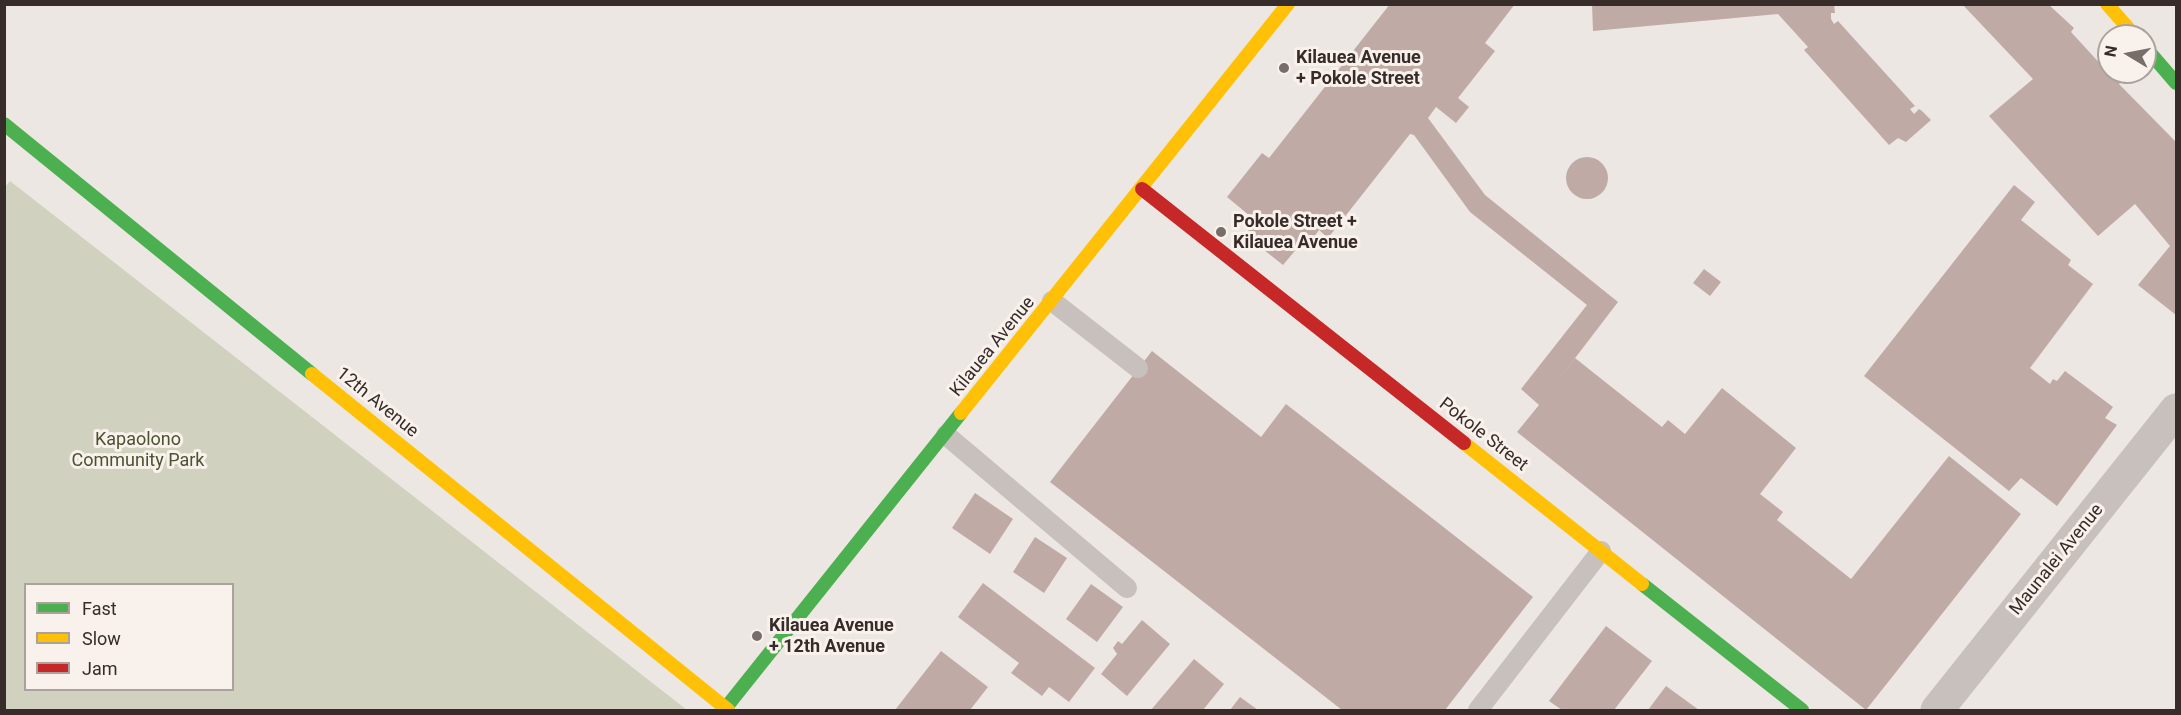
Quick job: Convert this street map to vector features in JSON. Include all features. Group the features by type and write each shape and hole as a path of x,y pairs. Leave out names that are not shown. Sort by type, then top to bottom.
{"street":[{"name":"Kilauea Avenue","path":"725,710 1288,4"},
{"path":"2107,4 2124,24"},
{"path":"2157,61 2176,83"},
{"name":"12th Avenue","path":"4,124 725,710"},
{"name":"Pokole Street","path":"1142,189 1802,711"},
{"name":"Maunalei Avenue","path":"1937,711 2176,410"}],"lane":[{"path":"1052,301 1138,368"},
{"path":"946,435 1127,588"},
{"path":"1478,711 1601,551"}],"green space":[{"name":"Kapaolono Community Park","path":"10,181 687,710 5,710 4,188"}],"building":[{"path":"1390,4 1515,4 1485,43 1495,51 1458,98 1469,107 1456,123 1436,107 1428,118 1485,195 1618,302 1575,358 1662,427 1668,420 1685,434 1722,388 1796,448 1760,494 1783,512 1777,520 1851,579 1949,456 2021,514 1866,710 1517,432 1539,405 1521,389 1587,305 1470,212 1414,135 1410,134 1328,238 1319,230 1309,244 1304,240 1283,265 1245,235 1256,221 1227,197 1262,153 1269,158"},
{"path":"1592,4 1834,4 1835,13 1831,13 1831,19 1834,24 1838,21 1915,106 1910,109 1914,114 1919,109 1931,120 1906,142 1898,138 1889,145 1804,50 1808,47 1778,14 1593,31"},
{"path":"1962,4 2048,4 2074,28 2071,32 2097,60 2097,84 2119,84 2176,142 2176,315 2138,285 2170,246 2135,204 2098,236 1989,116 2033,79"},
{"path":"1587,157 1602,163 1608,178 1602,193 1587,199 1572,193 1566,178 1572,163"},
{"path":"2014,185 2035,202 2021,220 2071,260 2068,265 2093,284 2030,368 2050,384 2053,379 2057,381 2065,371 2113,407 2105,418 2117,425 2057,506 2021,478 2009,491 1864,376"},
{"path":"1704,269 1721,282 1710,296 1693,283"},
{"path":"1152,351 1261,437 1286,404 1533,597 1445,710 1342,710 1050,482"},
{"path":"975,493 1013,519 990,554 952,528"},
{"path":"1035,537 1067,558 1044,593 1013,572"},
{"path":"983,583 1095,668 1069,702 1049,687 1042,696 1011,673 1019,663 958,617"},
{"path":"1091,584 1123,607 1097,642 1066,619"},
{"path":"1142,620 1170,644 1127,696 1101,674 1117,654 1113,648 1118,641 1122,644"},
{"path":"1606,626 1652,661 1614,710 1562,710 1549,701"},
{"path":"941,651 988,687 970,710 895,710"},
{"path":"1194,659 1224,684 1203,710 1151,710"},
{"path":"1666,686 1699,710 1648,710"},
{"path":"1240,697 1258,710 1230,710"}],"traffic: fast":[{"path":"2157,61 2176,83"},
{"path":"4,124 312,374"},
{"path":"724,710 961,413"},
{"path":"1642,584 1802,710"}],"traffic: slow":[{"path":"961,413 1288,4"},
{"path":"2107,4 2124,24"},
{"path":"312,374 728,710"},
{"path":"1464,443 1642,584"}],"traffic: jam":[{"path":"1142,189 1464,443"}],"place":[{"name":"Kilauea Avenue + Pokole Street","path":"1284,68"},
{"name":"Pokole Street + Kilauea Avenue","path":"1221,232"},
{"name":"Kilauea Avenue + 12th Avenue","path":"757,636"}]}
